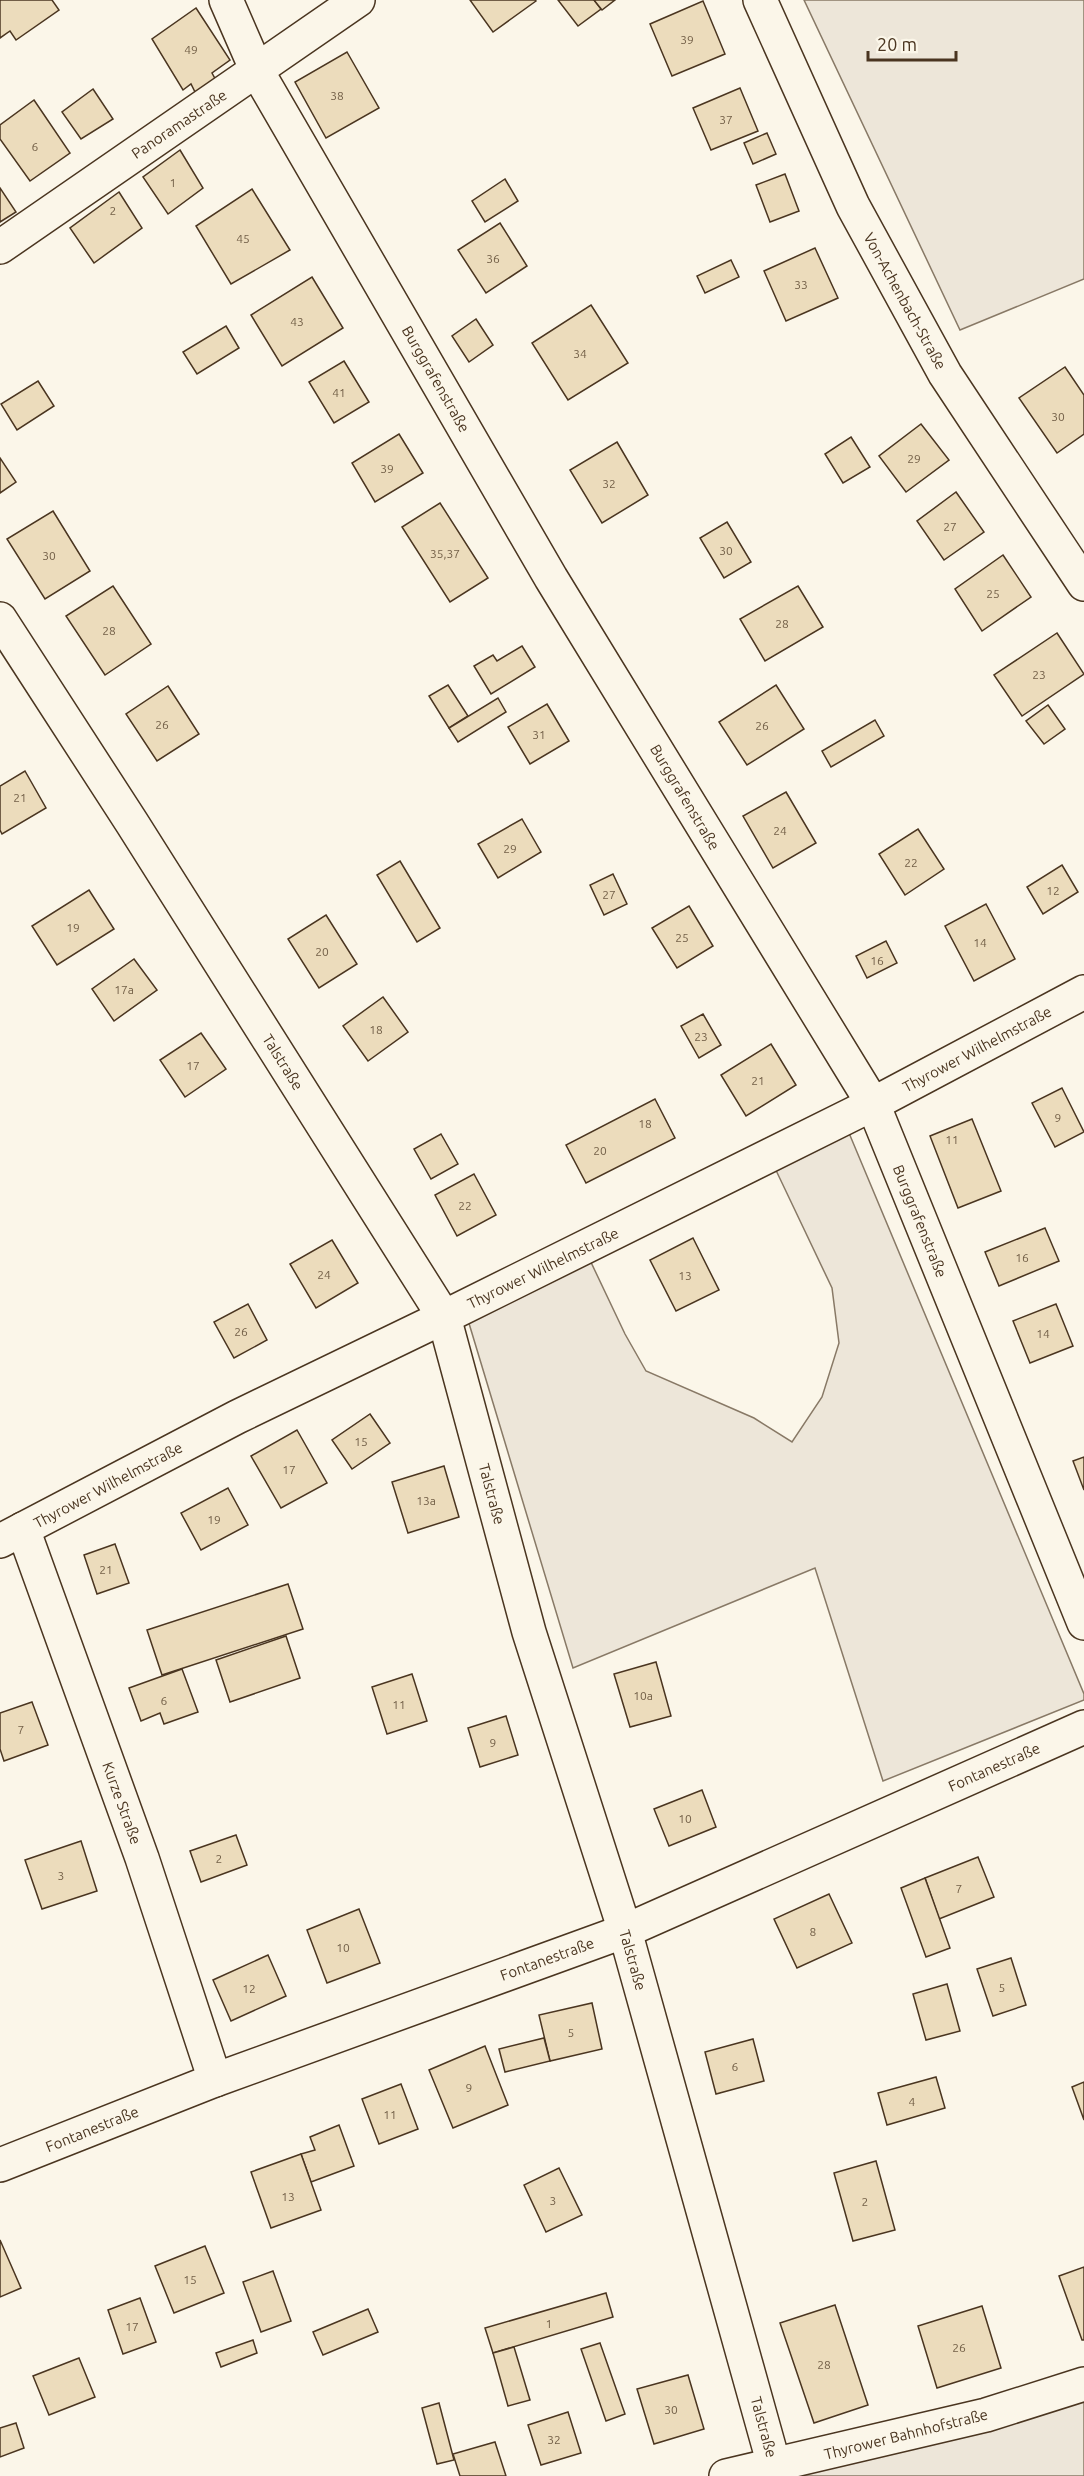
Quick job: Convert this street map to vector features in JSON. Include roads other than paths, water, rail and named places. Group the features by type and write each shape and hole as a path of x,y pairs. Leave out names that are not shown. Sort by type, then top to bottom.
{"street":[{"name":"Burggrafenstraße","path":"226,0 257,71 551,578 873,1104 1084,1623"},
{"name":"Panoramastraße","path":"0,246 358,0"},
{"name":"Von-Achenbach-Straße","path":"760,0 853,206 945,374 1084,584"},
{"name":"Talstraße","path":"0,619 132,823 444,1317 530,1632 625,1931 774,2465"},
{"name":"Thyrower Wilhelmstraße","path":"12,1535 237,1417 873,1104 1084,992"},
{"name":"Kurze Straße","path":"12,1535 142,1858 215,2080"},
{"name":"Fontanestraße","path":"0,2165 215,2080 625,1931 1084,1727"},
{"name":"Thyrower Bahnhofstraße","path":"726,2476 986,2415 1084,2384"}]}
